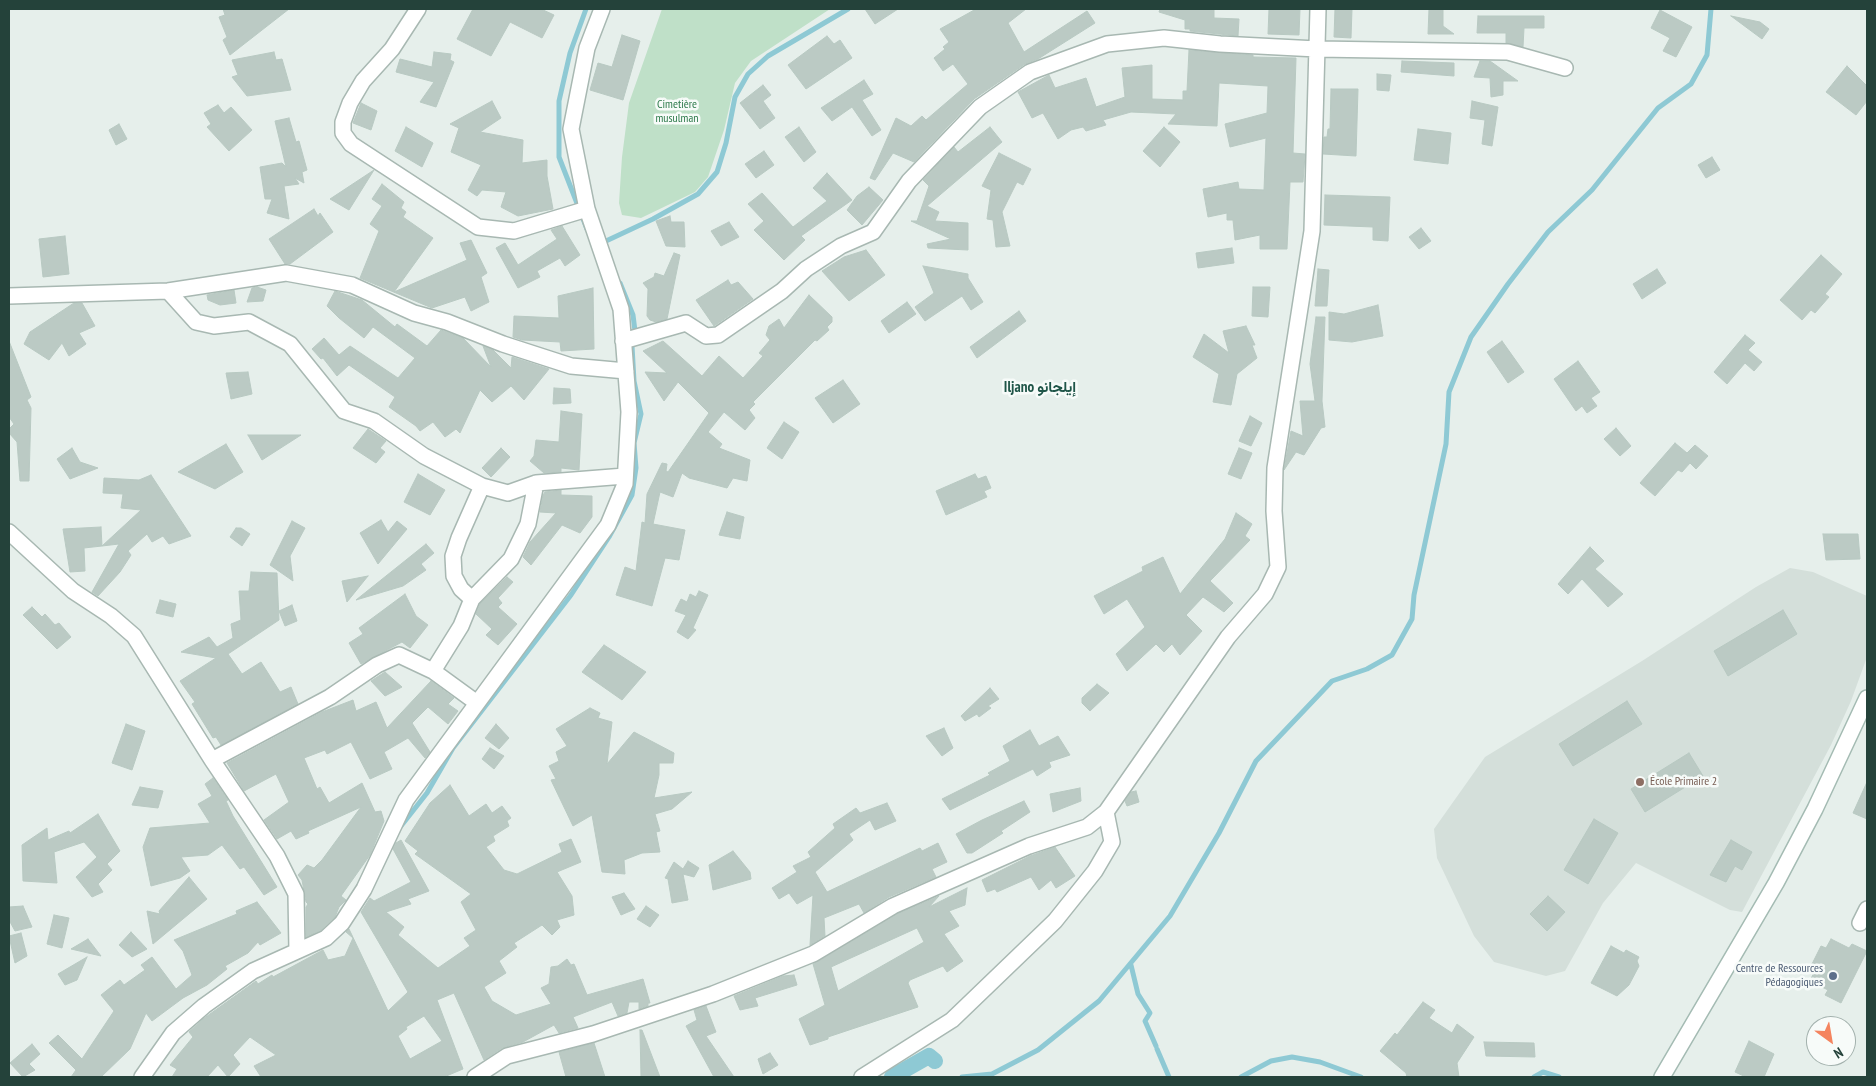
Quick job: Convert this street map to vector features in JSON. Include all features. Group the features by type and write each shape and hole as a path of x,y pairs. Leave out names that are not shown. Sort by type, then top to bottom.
{"street":[{"path":"418,9 392,49 363,81 350,103 343,122 343,134 351,144 478,227 514,231 587,209"},
{"path":"142,1077 173,1033 204,1006 253,971 326,938 342,923 364,889 406,800 608,525 625,484 629,412 621,308 587,209 570,129 586,48 602,9"},
{"path":"475,1077 507,1056 593,1034 713,994 813,954 893,906 1029,846 1087,827 1106,812 1228,636 1265,594 1278,567 1274,511 1275,468 1312,231 1318,9"},
{"path":"624,341 686,323 706,336 718,335 782,291 820,260 841,246 872,232 909,181 980,107 1012,83 1058,60 1107,44 1164,38 1220,44 1317,49 1508,52 1565,68"},
{"path":"9,296 168,291 286,273 352,285 414,313 447,322 503,344 571,366 626,371"},
{"path":"168,291 196,322 214,326 250,322 290,344 344,411 374,421 424,456 482,486 508,493 536,483 625,476"},
{"path":"432,671 461,626 472,599 511,558 528,524 536,483"},
{"path":"472,599 461,589 454,576 453,556 482,486"},
{"path":"9,532 72,591 111,616 134,636 212,760 277,856 296,894 297,951"},
{"path":"212,760 330,697 376,665 400,655 406,656 432,671 477,704"},
{"path":"1662,1077 1780,875 1818,802 1867,698"},
{"path":"862,1077 952,1020 1056,921 1095,871 1112,842 1106,812"},
{"path":"1860,923 1867,909"}],"shaded area":[{"name":"École Primaire 2","path":"1790,568 1813,572 1867,596 1867,657 1851,701 1831,745 1742,912 1730,910 1636,863 1603,903 1565,971 1546,976 1494,962 1474,936 1437,858 1434,829 1485,757 1642,661 1756,587"}],"green space":[{"name":"Cimetière musulman","path":"662,9 830,9 751,61 735,83 724,130 708,177 695,192 641,218 622,215 619,203 622,157 629,103"}],"building":[{"path":"223,9 289,9 230,55 223,40 227,37 219,17 225,15"},
{"path":"473,9 541,9 554,15 542,38 510,22 491,56 457,39"},
{"path":"865,9 898,9 875,24"},
{"path":"976,9 1026,9 1008,23 1024,52 1087,11 1095,23 1038,59 1025,64 974,99 914,162 893,153 875,180 870,178 896,118 911,126 922,116 926,120 968,84 953,64 943,71 934,58 945,49 943,47 949,42 940,29"},
{"path":"1160,9 1214,9 1214,18 1239,19 1238,36 1190,31 1190,29 1185,29 1185,20 1159,12"},
{"path":"1269,9 1300,9 1299,35 1268,34"},
{"path":"1335,9 1352,9 1351,38 1334,37"},
{"path":"1429,9 1443,9 1443,26 1454,34 1428,34"},
{"path":"1660,10 1692,27 1676,57 1663,51 1670,38 1651,28"},
{"path":"1478,16 1544,16 1544,28 1524,28 1523,47 1506,43 1506,33 1477,33"},
{"path":"1731,16 1760,22 1769,29 1762,39"},
{"path":"622,35 640,41 623,100 590,90 598,63 612,67"},
{"path":"827,36 834,44 840,40 852,58 806,89 788,65"},
{"path":"1189,50 1253,55 1253,57 1296,58 1293,153 1305,155 1303,182 1290,182 1287,249 1260,249 1260,235 1235,240 1233,220 1227,220 1227,213 1208,217 1203,189 1238,182 1239,189 1264,190 1266,138 1230,147 1225,124 1267,113 1268,86 1219,83 1217,126 1168,124 1176,114 1131,112 1103,120 1106,125 1086,131 1083,127 1071,130 1058,139 1043,113 1032,118 1018,92 1049,75 1055,88 1086,78 1096,107 1125,97 1122,68 1152,65 1152,99 1183,100 1183,91 1187,91"},
{"path":"274,52 276,60 282,59 291,90 247,96 232,77 238,75 232,60"},
{"path":"434,52 451,54 450,60 454,62 436,107 420,102 434,82 396,72 400,59 432,67"},
{"path":"1402,61 1454,63 1454,76 1401,72"},
{"path":"1480,61 1490,61 1518,81 1503,81 1503,95 1491,97 1490,78 1474,77"},
{"path":"1847,66 1867,86 1867,101 1856,115 1826,92"},
{"path":"1377,74 1391,75 1389,91 1377,90"},
{"path":"864,80 873,94 862,100 881,130 872,136 852,107 832,121 821,108"},
{"path":"763,85 771,95 763,101 775,118 760,129 740,103"},
{"path":"1331,89 1358,89 1356,156 1323,154 1324,137 1327,137 1328,129 1330,129"},
{"path":"492,101 501,118 480,132 523,140 522,163 547,160 547,176 553,209 518,216 501,207 506,192 482,190 477,196 468,190 481,165 451,152 459,128 450,124"},
{"path":"1472,101 1498,107 1492,146 1482,144 1485,120 1470,118"},
{"path":"361,103 377,111 371,130 353,123"},
{"path":"218,105 224,113 231,107 252,130 229,151 207,127 211,124 204,113"},
{"path":"289,118 296,142 299,141 307,170 302,172 304,183 295,178 299,184 284,186 289,219 267,213 272,199 265,199 260,167 282,163 286,167 275,121"},
{"path":"119,124 127,139 116,145 109,130"},
{"path":"406,127 433,143 422,167 395,151"},
{"path":"799,127 816,152 804,162 785,137"},
{"path":"990,127 1002,142 927,206 939,212 935,221 968,223 968,250 928,248 927,244 951,239 911,221 917,221 929,186 923,180 954,147 958,152"},
{"path":"1164,127 1180,142 1160,167 1143,151"},
{"path":"1418,129 1451,133 1448,164 1414,160"},
{"path":"764,151 774,165 756,178 745,164"},
{"path":"999,153 1031,169 1023,185 1017,182 1002,212 1010,246 996,247 993,220 987,219 991,190 982,186"},
{"path":"1712,157 1720,170 1706,178 1698,165"},
{"path":"374,170 349,210 330,199"},
{"path":"827,173 852,200 801,236 805,240 784,260 754,230 764,221 748,204 762,193 793,227 827,201 813,188"},
{"path":"382,184 404,202 401,208 406,212 403,217 433,238 394,292 467,260 460,243 471,240 487,273 481,277 489,302 471,311 465,297 432,308 360,278 379,231 370,224 382,206 372,199"},
{"path":"869,187 883,200 862,225 847,210 857,196"},
{"path":"1325,195 1390,197 1388,241 1373,240 1373,227 1324,225"},
{"path":"314,209 318,216 320,213 333,232 290,264 285,264 269,239"},
{"path":"670,216 671,222 684,222 685,247 666,246 656,221"},
{"path":"729,222 739,237 721,246 711,231"},
{"path":"562,226 580,255 565,266 560,258 537,271 540,277 518,288 496,248 505,243 518,265 557,239 551,230"},
{"path":"1421,228 1431,241 1419,249 1409,237"},
{"path":"65,236 69,274 43,277 39,239"},
{"path":"1232,248 1234,263 1198,268 1196,253"},
{"path":"866,250 885,275 849,301 822,271 844,257"},
{"path":"674,253 680,255 667,319 656,322 650,320 647,316 648,289 643,283 654,277 655,273 664,276"},
{"path":"1821,255 1842,274 1825,294 1829,297 1815,313 1811,310 1802,320 1780,300"},
{"path":"923,266 968,274 968,278 983,302 971,310 962,296 925,321 915,307 934,293"},
{"path":"1318,269 1329,270 1327,306 1315,306"},
{"path":"1657,269 1666,283 1642,299 1633,284"},
{"path":"728,280 731,285 738,282 753,299 714,326 696,300"},
{"path":"257,287 266,290 263,301 247,302 252,288"},
{"path":"1253,287 1270,287 1268,317 1252,316"},
{"path":"593,288 594,349 561,351 560,342 522,340 513,337 514,316 559,318 558,296"},
{"path":"234,290 236,303 220,305 208,300 207,295"},
{"path":"335,291 362,300 395,327 397,324 427,346 441,330 463,338 491,367 483,346 493,350 511,368 512,357 549,369 524,400 511,386 492,402 480,390 460,433 456,429 445,437 433,422 420,431 416,426 389,407 395,397 349,365 337,376 323,358 321,359 312,349 324,338 339,355 350,346 398,378 415,358 373,327 364,338 339,318 327,306"},
{"path":"809,295 832,317 832,322 827,327 829,330 817,341 815,340 753,402 755,404 749,410 755,418 745,430 724,412 708,432 722,444 719,448 750,460 747,481 733,478 727,488 689,478 682,473 673,497 660,492 653,524 685,530 679,560 665,558 652,606 616,595 625,567 636,571 642,522 645,523 647,494 662,463 667,464 666,471 668,472 709,413 678,382 664,401 645,372 667,373 643,351 663,341 702,376 719,356 743,378 763,356 759,353 770,340 766,335 769,326 779,319 784,328"},
{"path":"907,302 916,314 889,333 881,321"},
{"path":"74,303 82,303 95,326 79,333 86,344 69,356 62,343 49,360 24,344 30,332"},
{"path":"1378,305 1383,336 1352,342 1329,340 1329,312 1344,314"},
{"path":"1019,311 1026,321 977,358 970,347"},
{"path":"1316,317 1325,317 1322,401 1325,427 1321,428 1304,455 1296,452 1284,470 1291,431 1303,436 1300,401 1315,401 1310,364"},
{"path":"1246,326 1255,345 1252,345 1257,358 1237,374 1231,405 1213,402 1219,374 1193,357 1204,334 1229,353 1223,331"},
{"path":"1745,335 1755,343 1748,350 1762,362 1754,371 1745,363 1727,384 1714,372"},
{"path":"9,341 31,397 27,400 31,408 29,481 20,481 17,442 9,433 9,429 14,424 9,417"},
{"path":"1502,341 1524,372 1508,383 1487,352"},
{"path":"1578,361 1600,392 1591,398 1597,406 1587,413 1582,406 1576,411 1554,379"},
{"path":"248,372 252,394 231,399 226,373"},
{"path":"843,380 860,404 833,423 815,398"},
{"path":"554,388 570,389 571,403 553,404"},
{"path":"561,411 582,414 579,470 561,468 561,472 544,473 530,461 534,456 536,440 559,442"},
{"path":"1250,416 1262,423 1251,446 1239,441"},
{"path":"784,422 799,432 782,459 767,448"},
{"path":"1616,428 1631,446 1620,456 1604,439"},
{"path":"368,429 386,441 380,448 385,452 376,463 353,448"},
{"path":"248,435 301,435 262,460"},
{"path":"1675,443 1687,453 1695,445 1708,456 1696,469 1690,463 1682,472 1678,470 1655,496 1640,483"},
{"path":"226,444 243,472 215,489 178,472"},
{"path":"72,448 80,462 98,468 70,479 57,459"},
{"path":"501,448 510,457 491,477 482,468"},
{"path":"1239,448 1252,453 1241,479 1228,474"},
{"path":"418,474 445,490 430,515 404,502"},
{"path":"975,474 978,479 986,476 991,488 984,491 987,497 946,515 936,491"},
{"path":"151,475 191,536 169,544 163,536 152,542 147,534 128,551 131,555 120,572 98,596 92,592 119,544 102,546 141,510 121,508 123,494 103,493 104,478 139,480"},
{"path":"561,490 561,495 592,496 592,517 580,533 562,525 531,565 523,557 530,542 556,513 540,512 543,495 545,492"},
{"path":"727,512 744,517 740,539 719,535"},
{"path":"1236,513 1252,524 1245,536 1250,540 1210,581 1233,603 1224,612 1203,597 1186,615 1202,631 1180,655 1172,644 1164,652 1156,644 1127,671 1116,654 1145,627 1127,599 1104,614 1094,596 1143,571 1142,567 1163,557 1180,594 1225,539"},
{"path":"381,520 388,532 397,521 407,529 378,564 360,533"},
{"path":"292,521 305,528 290,556 293,581 270,565"},
{"path":"101,527 102,546 84,548 85,571 70,572 63,529"},
{"path":"236,528 241,528 250,534 242,546 230,537"},
{"path":"1823,534 1858,534 1860,559 1826,560"},
{"path":"426,544 434,553 421,564 426,570 403,586 356,600"},
{"path":"1590,547 1604,561 1595,569 1623,594 1608,607 1582,579 1568,594 1558,584"},
{"path":"251,572 277,573 279,620 228,654 242,674 261,662 280,692 291,687 298,704 221,745 216,737 213,738 192,704 195,702 180,681 216,658 181,652 209,637 217,647 233,638 231,624 241,620 239,591 249,591"},
{"path":"368,576 347,602 342,581"},
{"path":"507,577 513,582 498,598 502,603 498,607 517,624 498,645 486,635 492,629 476,614 480,604"},
{"path":"699,591 708,595 693,628 696,630 688,639 677,632 686,615 675,611 681,599 687,602 690,594 696,597"},
{"path":"405,594 416,616 428,625 410,648 402,642 361,664 349,643 363,634 359,628"},
{"path":"160,600 176,604 173,617 156,613"},
{"path":"292,605 297,621 285,626 279,611"},
{"path":"32,607 42,617 45,614 55,625 59,623 71,637 57,649 23,615"},
{"path":"1783,610 1797,634 1728,676 1714,651"},
{"path":"604,645 646,672 622,700 582,672"},
{"path":"385,672 402,687 385,696 371,681"},
{"path":"431,681 454,698 448,704 458,711 448,724 428,707 412,723 430,752 425,758 408,738 384,752 392,769 370,779 351,742 327,754 325,750 304,758 317,789 320,787 329,803 362,783 375,812 381,811 384,821 370,855 341,896 346,900 339,907 335,917 321,930 306,937 306,907 308,904 302,880 298,875 307,865 314,868 322,860 361,807 308,831 309,833 296,839 291,831 277,839 264,820 289,802 276,774 244,791 227,763 322,712 353,700 356,711 376,702 387,728"},
{"path":"1097,684 1109,693 1090,711 1082,703 1082,698"},
{"path":"990,688 999,699 988,706 991,708 979,717 977,714 965,721 961,716"},
{"path":"1627,701 1642,724 1573,766 1559,744"},
{"path":"590,708 600,713 598,718 612,722 607,764 634,732 674,753 673,763 659,763 659,775 654,798 692,792 672,809 655,814 660,831 656,832 660,852 642,853 624,860 625,874 602,872 592,815 573,826 551,780 556,779 549,766 559,761 556,752 567,746 556,729"},
{"path":"126,724 145,731 132,770 112,763"},
{"path":"496,724 509,738 499,749 485,738"},
{"path":"944,728 953,748 942,756 926,736"},
{"path":"1030,730 1039,746 1058,736 1070,755 1049,762 1051,767 1037,776 1033,769 950,810 942,799 990,775 988,773 1010,761 1003,746"},
{"path":"490,748 504,756 494,769 482,759"},
{"path":"1689,753 1703,776 1645,812 1631,789"},
{"path":"213,778 228,800 226,801 233,816 277,887 264,895 244,867 240,869 222,845 208,855 181,857 190,871 180,878 151,886 143,847 150,828 210,823 198,804 212,796 205,784"},
{"path":"1867,782 1867,819 1853,813"},
{"path":"450,785 469,816 486,804 492,813 502,806 511,818 507,821 509,826 493,836 495,841 486,847 504,870 517,874 562,852 559,844 571,839 581,862 557,872 572,896 574,915 557,920 560,927 552,935 542,925 514,943 517,947 499,961 506,973 484,987 492,1001 516,1015 551,1004 541,988 549,984 551,967 558,966 567,959 571,965 574,964 587,995 643,979 650,1003 648,1003 648,1006 639,1009 639,1002 629,1002 627,1013 618,1016 612,1002 573,1017 578,1028 559,1033 554,1025 523,1042 502,1048 484,1060 454,993 437,1000 463,1069 444,1077 261,1077 254,1066 276,1055 250,1037 233,1055 240,1064 228,1077 218,1065 207,1077 172,1077 177,1069 170,1065 193,1037 189,1032 203,1019 256,981 258,984 323,950 328,960 345,956 353,938 346,932 349,929 388,1011 408,992 361,912 370,898 374,901 411,882 393,849 396,843 401,840 429,891 408,899 411,904 386,912 404,927 398,935 438,968 470,946 464,938 476,930 461,902 471,894 415,854 418,851 405,841 430,803","holes":["424,1016 442,1041 410,1059 398,1036 407,1029 406,1027"]},
{"path":"140,787 163,791 158,808 132,805"},
{"path":"1080,788 1081,801 1053,812 1050,794"},
{"path":"1136,791 1139,802 1127,806 1125,801 1131,792"},
{"path":"1024,801 1030,812 1001,831 1003,833 972,853 967,853 956,834"},
{"path":"887,803 896,821 875,830 870,820 849,834 853,840 815,872 827,892 920,848 922,851 938,843 947,862 932,869 936,877 889,897 864,913 859,904 824,918 825,936 810,945 813,895 797,904 789,893 779,899 772,888 797,872 793,866 811,857 808,852 835,828 833,824 856,808 860,813"},
{"path":"98,814 120,851 107,864 112,870 98,884 103,892 92,897 76,877 97,857 84,842 54,852 57,883 23,881 22,845 47,828 48,840 69,831 70,833"},
{"path":"1594,819 1618,833 1588,884 1564,870"},
{"path":"1731,840 1752,852 1742,870 1735,866 1726,882 1710,875"},
{"path":"1055,847 1075,876 1056,888 1051,880 1039,890 1031,877 997,892 995,889 987,892 982,880 1030,856"},
{"path":"733,851 750,872 751,879 713,890 709,865"},
{"path":"688,861 699,868 694,877 683,874 688,900 672,903 668,879 665,878 674,862 683,869"},
{"path":"189,877 207,899 153,944 147,911 160,914 159,911"},
{"path":"967,888 965,905 949,911 959,926 944,934 963,961 947,972 943,966 910,980 908,983 918,1007 828,1037 828,1039 810,1045 799,1019 825,1005 813,964 897,914 939,896 929,907","holes":["917,928 924,942 838,991 831,967"]},
{"path":"624,893 635,909 621,915 612,897"},
{"path":"1548,896 1565,912 1547,931 1530,914"},
{"path":"257,902 281,933 260,945 258,942 248,953 225,966 227,969 207,985 183,998 152,1021 146,1013 130,1049 101,1077 71,1077 76,1070 49,1043 58,1035 82,1059 114,1011 101,995 120,980 124,985 145,970 141,965 152,957 176,989 192,975 183,951 174,940 237,914 236,911"},
{"path":"23,906 32,927 15,931 9,920 9,907"},
{"path":"646,906 659,915 650,927 637,919"},
{"path":"54,915 69,918 62,948 47,944"},
{"path":"131,932 147,949 132,957 119,945"},
{"path":"21,933 27,956 15,963 9,936"},
{"path":"88,939 101,956 71,949"},
{"name":"Centre de Ressources Pédagogiques","path":"1831,939 1849,948 1852,944 1867,951 1841,1003 1825,995 1828,990 1810,981 1815,970 1810,968 1821,946 1826,948"},
{"path":"1611,946 1624,953 1626,950 1639,957 1637,961 1639,966 1629,985 1617,996 1591,983"},
{"path":"87,957 77,980 65,985 58,974"},
{"path":"794,975 797,985 755,998 758,1006 740,1010 734,996 783,976"},
{"path":"1423,1002 1435,1010 1429,1018 1452,1033 1457,1024 1474,1037 1457,1063 1459,1077 1407,1077 1406,1073 1380,1051 1395,1033 1397,1035"},
{"path":"706,1006 716,1032 706,1036 734,1077 714,1077 686,1026 697,1020 694,1010"},
{"path":"640,1030 642,1030 660,1077 641,1077"},
{"path":"1749,1041 1774,1054 1764,1077 1746,1077 1735,1072"},
{"path":"1484,1042 1534,1043 1535,1057 1486,1056"},
{"path":"594,1043 605,1077 566,1077 559,1052"},
{"path":"32,1044 40,1054 29,1064 35,1070 23,1077 10,1063"},
{"path":"770,1053 778,1065 763,1074 758,1059"}],"waterway":[{"path":"586,9 570,53 559,101 559,157 587,229"},
{"path":"603,246 606,241 653,219 698,194 717,172 726,143 735,97 748,74 768,56 848,9"},
{"path":"962,1077 992,1074 1038,1050 1099,1001 1170,916 1219,833 1256,761 1332,681 1367,669 1392,655 1412,619 1414,595 1446,444 1449,392 1471,337 1508,284 1548,232 1592,190 1658,108 1691,84 1707,55 1711,9"},
{"path":"401,826 427,793 453,748 571,595 609,537 632,495 636,468 634,443 641,414 634,381 632,346 635,331 633,315 620,283"},
{"path":"1131,965 1138,994 1150,1013 1145,1021 1156,1046"},
{"path":"1157,1049 1169,1077"},
{"path":"892,1077 929,1056 935,1061"},
{"path":"1241,1077 1271,1061 1292,1057 1320,1062 1361,1077"},
{"path":"1534,1077 1543,1072 1559,1077"}],"place":[{"name":"École Primaire 2","path":"1640,782"},
{"name":"Centre de Ressources Pédagogiques","path":"1833,976"}],"district":[{"name":"Iljano إيلجانو","path":"1040,388"}]}
